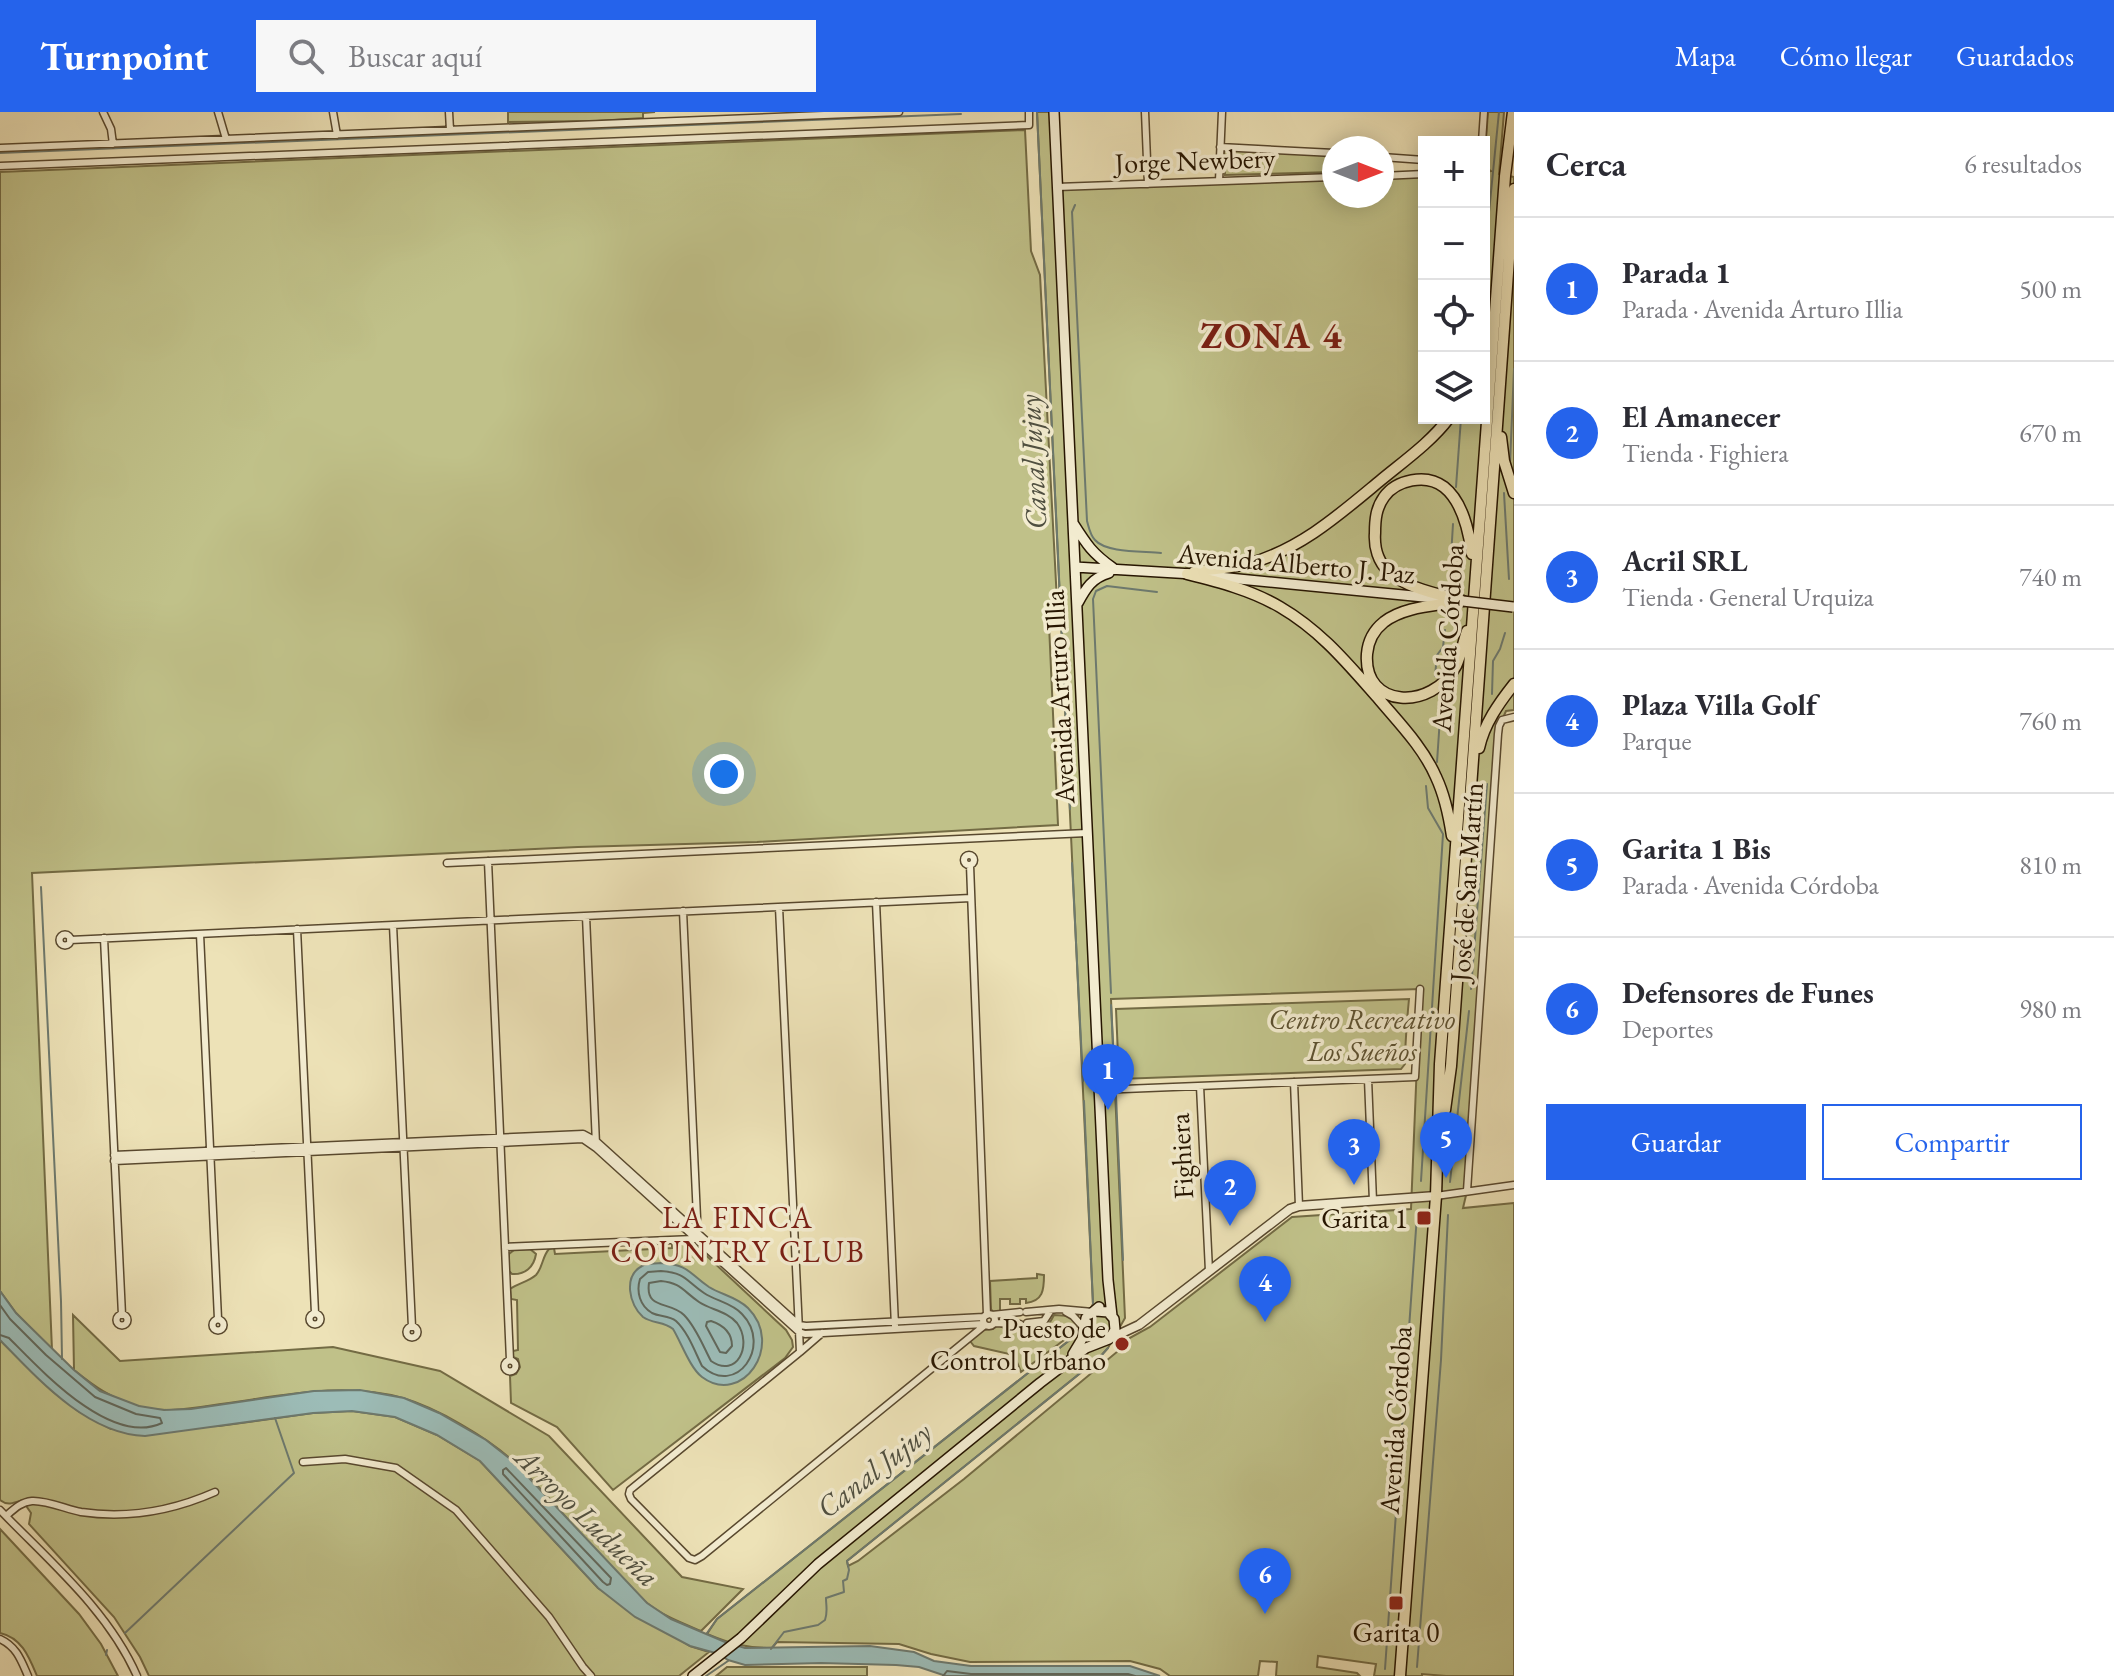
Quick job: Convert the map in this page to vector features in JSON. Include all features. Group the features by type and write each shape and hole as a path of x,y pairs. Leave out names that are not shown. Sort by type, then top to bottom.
{"main road":[{"name":"Avenida Arturo Illia","path":"1054,112 1108,1280 1113,1318"},
{"name":"Avenida Córdoba","path":"1400,1676 1438,1167 1440,1064 1475,575 1505,176 1513,112"},
{"name":"Avenida Córdoba","path":"1438,1167 1451,1066 1514,189"},
{"path":"1486,352 1493,335"},
{"path":"1498,415 1504,461 1514,493"},
{"path":"1187,574 1248,564 1303,540 1391,472 1444,424"},
{"path":"1463,601 1398,578 1380,560 1374,536 1378,508 1391,489 1411,480 1433,482 1445,488 1463,516 1475,575"},
{"path":"1073,523 1087,548 1116,570"},
{"name":"Avenida Alberto J. Paz","path":"1075,567 1187,574 1514,607"},
{"path":"1076,605 1088,584 1116,570"},
{"path":"1187,574 1226,584 1278,606 1308,625 1334,648 1424,754 1444,797 1455,857"},
{"path":"1463,601 1406,611 1376,629 1368,647 1367,666 1381,688 1395,697 1414,698 1434,691 1444,683 1461,654 1473,610"},
{"path":"1471,781 1482,735 1514,684"},
{"name":"Avenida Arturo Illia","path":"1094,1311 1104,1299 1108,1280"},
{"path":"693,1676 741,1638 818,1564 1069,1360 1090,1346 1105,1341 1115,1330 1113,1318 1105,1311 1094,1311 1086,1318 1079,1347 1069,1360"},
{"path":"1084,1330 1091,1340 1105,1341"}],"street":[{"path":"103,112 111,129 113,144"},
{"path":"218,112 226,139"},
{"path":"333,112 337,135"},
{"path":"449,112 450,130"},
{"path":"0,148 899,112"},
{"path":"0,166 1029,125 1029,112"},
{"path":"1145,112 1148,184"},
{"path":"1219,181 1222,112"},
{"path":"1482,136 1484,112"},
{"name":"Jorge Newbery","path":"1220,147 1322,152"},
{"path":"1394,158 1418,160"},
{"path":"1394,175 1418,174"},
{"name":"Jorge Newbery","path":"1057,187 1322,177"},
{"name":"José de San Martín","path":"1467,1191 1498,734 1502,720 1514,717"},
{"path":"447,863 1087,833"},
{"path":"488,861 510,1360"},
{"path":"970,865 988,1320"},
{"path":"70,940 971,898"},
{"path":"876,902 895,1326"},
{"path":"779,907 800,1352"},
{"path":"683,911 697,1218 695,1235"},
{"path":"586,916 596,1145"},
{"path":"393,925 412,1327"},
{"path":"297,929 315,1313"},
{"path":"200,934 218,1319"},
{"path":"104,938 122,1315"},
{"path":"1099,1090 1415,1077 1420,989"},
{"path":"1368,1079 1373,1201"},
{"path":"1294,1082 1299,1206"},
{"name":"Fighiera","path":"1200,1086 1209,1271"},
{"path":"114,1158 583,1134 799,1328 822,1330 988,1320 1055,1309 1094,1311"},
{"path":"1105,1341 1138,1326 1290,1209 1436,1196 1514,1185"},
{"path":"505,1247 695,1235"},
{"path":"822,1330 800,1352 630,1490 631,1499 689,1558 695,1560 702,1556 988,1320 1011,1324 1044,1321 1055,1309"},
{"path":"1055,1309 1073,1316 1084,1330"},
{"path":"1011,1314 1011,1324"},
{"path":"1113,1318 1123,1325 1138,1326"},
{"path":"303,1462 345,1459 396,1468 456,1510 549,1617 591,1676"},
{"path":"6,1516 20,1504 31,1501 64,1509 131,1514 179,1506 215,1492"},
{"path":"0,1510 87,1600 120,1644 137,1676"},
{"path":"0,1639 11,1644 19,1654 28,1676"}],"green space":[{"path":"508,112 655,112 643,113 643,118 508,122"},
{"path":"1037,112 1054,112 1057,186 1322,177 1322,208 1394,208 1394,175 1418,174 1418,424 1490,424 1491,171 1490,136 1486,136 1488,112 1504,112 1499,174 1514,177 1514,710 1506,711 1502,720 1467,1191 1463,1208 1514,1203 1514,1676 1374,1676 1376,1664 1318,1656 1317,1667 1360,1676 1276,1676 1277,1662 1260,1661 1258,1676 1170,1676 1160,1669 1130,1661 970,1662 899,1644 777,1642 772,1648 763,1648 739,1645 707,1634 717,1619 1076,1335 1093,1304","holes":["1420,989 1411,1209 1292,1217 1150,1327 1126,1340 1129,1346 1118,1351 964,1479 848,1566 847,1561 1099,1358 1125,1318 1111,999"]},
{"path":"1025,130 1031,251 1040,275 1057,602 1048,602 1058,825 757,842 578,847 32,873 52,1350 16,1313 0,1291 0,172"},
{"path":"1224,149 1322,155 1322,172 1225,175"},
{"name":"Centro Recreativo Los Sueños","path":"1409,999 1405,1064 1401,1069 1119,1079 1116,1009"},
{"path":"672,1242 694,1244 786,1330 793,1347 785,1358 613,1490 557,1427 511,1403 510,1376 516,1374 520,1367 518,1359 513,1357 513,1351 518,1350 517,1300 511,1299 510,1289 536,1275 549,1249 554,1248 555,1254 672,1248"},
{"path":"530,1249 536,1254 531,1266 525,1272 512,1274 509,1271 509,1254 514,1250"},
{"path":"1037,1274 1044,1275 1043,1290 1036,1300 1026,1303 1026,1299 1020,1299 1020,1304 1010,1304 1010,1299 1000,1299 1000,1311 993,1312 990,1281 1037,1278"},
{"path":"73,1315 120,1361 333,1347 440,1371 549,1436 682,1577 743,1589 701,1631 666,1615 629,1586 513,1461 476,1433 403,1398 335,1390 168,1410 137,1406 119,1399 74,1370"},
{"path":"1054,1315 1070,1316 1077,1324 1075,1332 1021,1372 1014,1355 974,1346 970,1341 983,1330 998,1325 1006,1329 1020,1329 1021,1333 1044,1328"},
{"path":"0,1340 51,1390 78,1411 111,1429 219,1426 352,1411 395,1417 437,1435 480,1461 598,1588 690,1646 709,1652 679,1676 149,1676 114,1617 29,1524 31,1513 22,1500 8,1503 0,1500"},
{"path":"0,1529 79,1614 101,1644 118,1676 37,1676 28,1655 19,1644 0,1633"},
{"path":"727,1667 867,1667 867,1676 716,1676"}],"water":[{"path":"661,1263 683,1268 709,1287 748,1308 758,1323 762,1339 754,1368 744,1378 731,1384 717,1384 702,1377 673,1329 638,1312 630,1291 632,1276 644,1265"},
{"name":"Arroyo Ludueña","path":"0,1291 16,1313 74,1370 100,1391 139,1406 164,1410 191,1409 314,1391 360,1390 404,1398 439,1413 486,1440 513,1461 647,1603 671,1619 725,1642 745,1648 870,1646 914,1652 934,1661 971,1666 1130,1666 1160,1676 946,1676 919,1667 896,1665 745,1665 728,1660 719,1654 690,1646 635,1617 598,1588 480,1461 437,1435 395,1417 352,1411 313,1413 145,1436 103,1426 47,1387 0,1340"}],"waterway":[{"name":"Canal Jujuy","path":"1037,112 1070,809"},
{"path":"1489,208 1499,112"},
{"path":"0,153 961,114"},
{"path":"1075,205 1072,212 1087,521 1092,536 1100,544 1116,549 1161,553"},
{"path":"1510,464 1514,369"},
{"path":"1456,487 1461,424"},
{"path":"1504,493 1509,579"},
{"path":"1450,573 1453,524"},
{"path":"1111,993 1093,599 1096,591 1107,586 1157,592"},
{"path":"1435,676 1437,655 1443,647 1445,630"},
{"path":"1492,694 1493,661 1505,633"},
{"path":"1437,762 1441,703"},
{"path":"1471,989 1487,784"},
{"path":"1421,1181 1443,834 1428,808 1426,786"},
{"name":"Canal Jujuy","path":"1072,863 1083,1081"},
{"path":"41,887 62,1359"},
{"path":"1111,1005 1115,1085"},
{"path":"1450,1182 1469,1011"},
{"path":"1116,1095 1123,1260"},
{"name":"Canal Jujuy","path":"1084,1101 1093,1304"},
{"path":"1385,1669 1417,1215"},
{"path":"1417,1667 1441,1360 1448,1215"},
{"name":"Canal Jujuy","path":"707,1633 717,1619 1076,1335"},
{"path":"771,1649 784,1632 818,1625 825,1620 826,1598 844,1592 843,1581 847,1579 849,1570 847,1561 1108,1348"},
{"path":"125,1633 294,1473 275,1418"},
{"path":"106,1655 107,1650"},
{"path":"706,1676 728,1661"}],"place":[{"name":"Parada 1","path":"1108,1110"},
{"name":"Garita 1 Bis","path":"1446,1178"},
{"name":"Acril SRL","path":"1354,1185"},
{"name":"Garita 1","path":"1424,1218"},
{"name":"El Amanecer","path":"1230,1226"},
{"name":"Plaza Villa Golf","path":"1265,1322"},
{"name":"Puesto de Control Urbano","path":"1122,1344"},
{"name":"Garita 0","path":"1396,1603"},
{"name":"Defensores de Funes","path":"1265,1614"}],"district":[{"name":"ZONA 4","path":"1272,335"},
{"name":"LA FINCA COUNTRY CLUB","path":"738,1235"}]}
